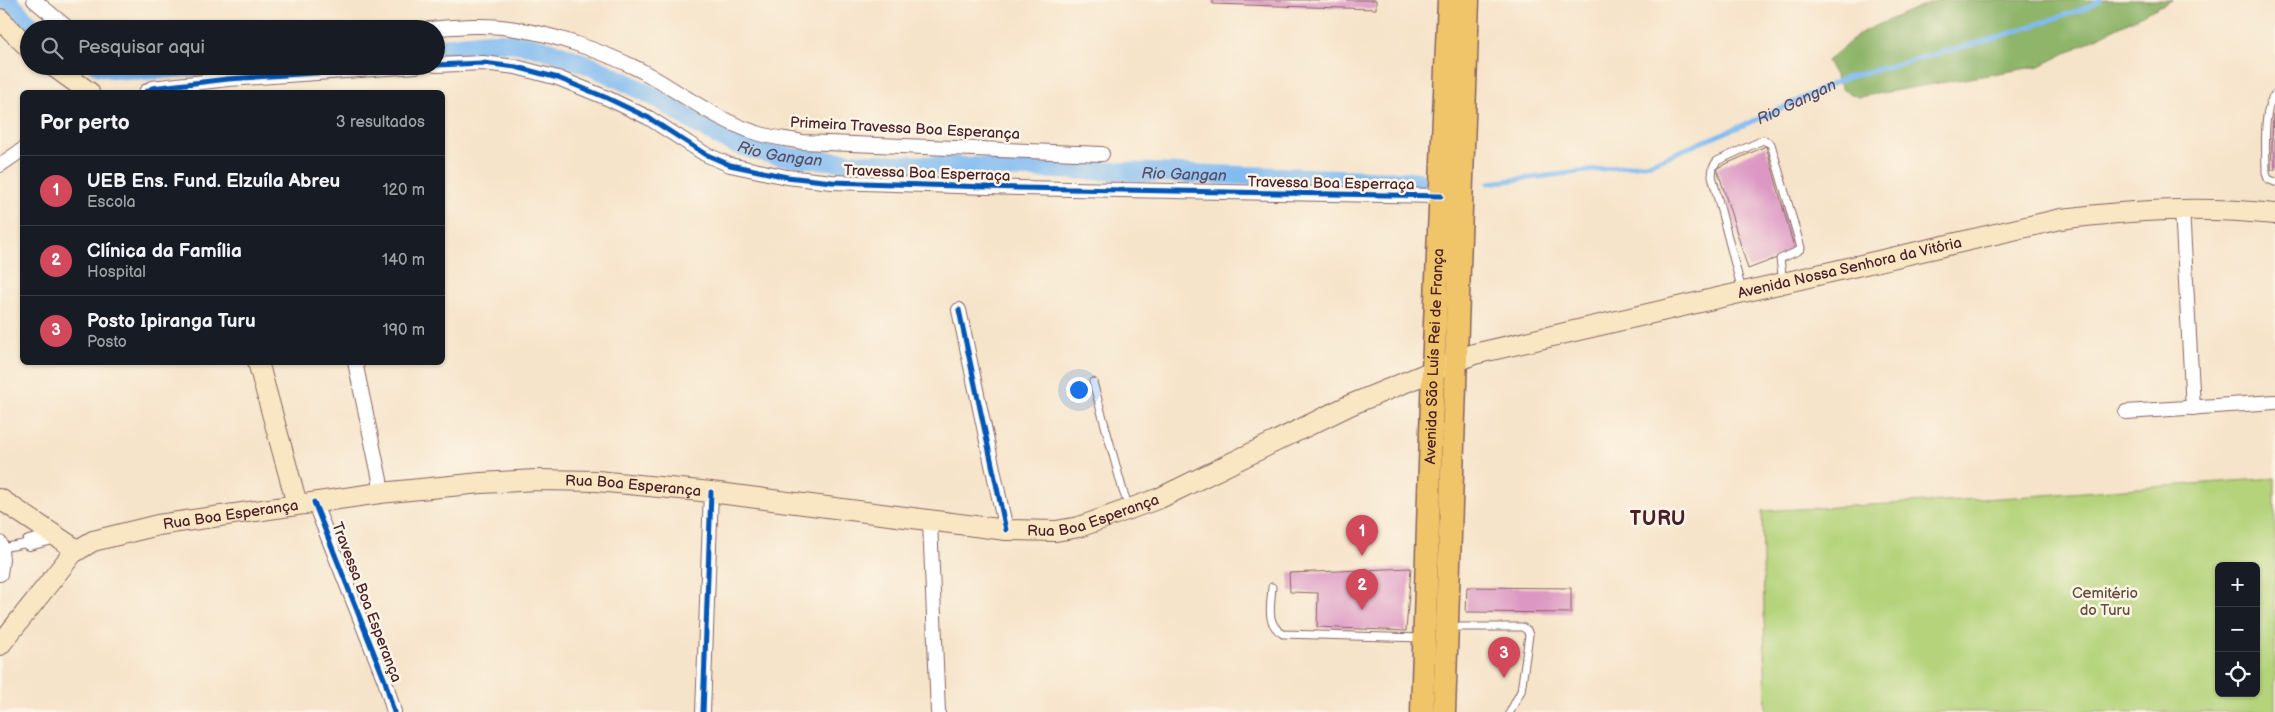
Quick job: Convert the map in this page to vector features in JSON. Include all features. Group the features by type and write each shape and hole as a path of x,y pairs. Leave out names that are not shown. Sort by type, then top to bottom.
{"main road":[{"name":"Avenida São Luís Rei de França","path":"1422,712 1433,370 1449,0"},
{"name":"Avenida São Luís Rei de França","path":"1444,712 1468,0"},
{"path":"0,19 20,39"},
{"path":"65,75 86,90"},
{"name":"Avenida Nossa Senhora da Vitória","path":"1433,370 1474,354 2060,219 2128,211 2182,209 2275,214"},
{"name":"Travessa Boa Esperança","path":"259,365 306,503"},
{"name":"Rua Boa Esperança","path":"0,645 77,550 105,537 158,525 380,493 481,483 537,480 597,481 711,492 1006,530 1056,531 1079,527 1130,509 1210,475 1350,405 1433,370"},
{"path":"0,499 77,550"}],"street":[{"path":"34,0 58,20"},
{"name":"Primeira Travessa Boa Esperança","path":"445,28 476,26 508,28 538,33 582,46 639,70 708,110 757,133 802,142 1102,154"},
{"name":"Travessa Boa Esperraça","path":"445,65 483,63 516,67 558,78 608,98 649,118 705,154 730,165 787,177 832,182 1009,188 1441,196"},
{"path":"149,90 152,88 228,79 286,75"},
{"path":"0,165 20,151"},
{"path":"2182,209 2193,408"},
{"path":"959,310 1006,530"},
{"path":"356,365 380,480 380,493"},
{"path":"2126,412 2275,402"},
{"path":"703,712 711,492"},
{"name":"Travessa Boa Esperança","path":"306,503 382,673 394,712"},
{"path":"930,521 938,712"},
{"path":"29,543 56,536"},
{"path":"0,574 1,546"}],"lane":[{"path":"2275,94 2269,104 2267,117 2266,173 2268,179 2275,182"},
{"path":"1742,292 1712,176 1713,167 1718,161 1763,140 1771,144 1801,248 1780,259 1783,282"},
{"path":"1093,382 1123,491 1130,509"},
{"path":"1,546 29,543"},
{"path":"1272,587 1270,621 1275,630 1283,634 1425,638"},
{"path":"1446,627 1522,627 1527,630 1529,635 1520,691 1510,712"}],"green space":[{"path":"1940,0 2172,0 2040,66 1858,97 1843,90 1827,61 1862,32 1921,6"},
{"name":"Cemitério do Turu","path":"2275,478 2275,712 1766,712 1762,511 2016,497"}],"building":[{"path":"1213,0 1376,0 1376,9 1213,4"},
{"path":"2273,115 2275,115 2275,170 2271,170"},
{"path":"1766,146 1795,251 1748,269 1717,168"},
{"path":"1411,568 1406,631 1317,627 1318,593 1290,592 1289,573"},
{"path":"1467,587 1571,588 1571,613 1466,612"}],"waterway":[{"name":"Rio Gangan","path":"7,0 26,20"},
{"name":"Rio Gangan","path":"1489,183 1651,163 1763,117 1845,78 1989,40 2089,7 2099,0"},
{"name":"Rio Gangan","path":"445,47 499,42 519,44 553,52 625,82 730,141 769,154 857,163 1417,181"}],"cycle path":[{"path":"445,65 483,63 516,67 558,78 649,118 705,154 730,165 787,177 832,182 1019,188 1441,196"},
{"path":"149,90 152,88 228,79 286,75"},
{"path":"959,310 1006,530"},
{"path":"703,712 711,492"},
{"path":"314,502 385,681 394,712"}],"place":[{"name":"UEB Ens. Fund. Elzuíla Abreu","path":"1362,556"},
{"name":"Clínica da Família","path":"1362,610"},
{"name":"Posto Ipiranga Turu","path":"1504,678"}],"district":[{"name":"TURU","path":"1658,518"}]}
